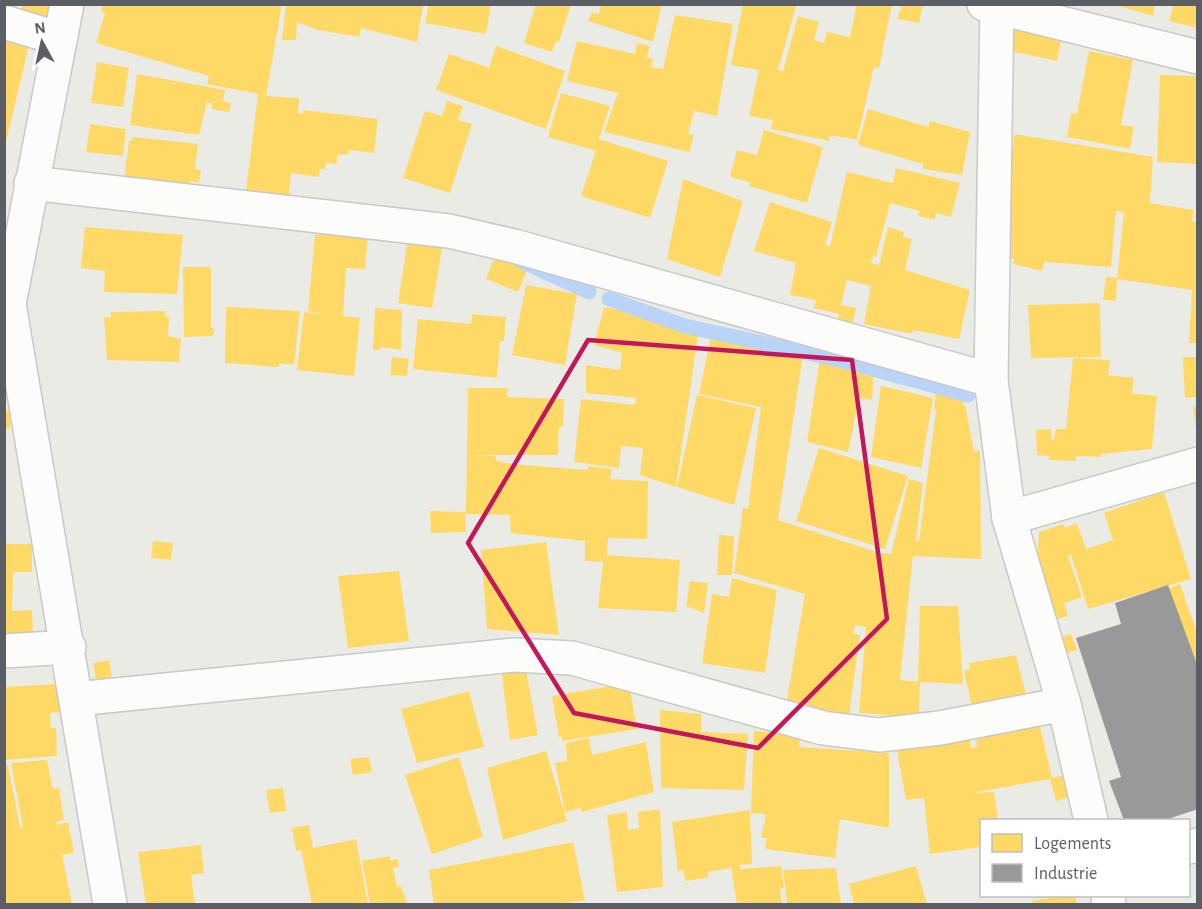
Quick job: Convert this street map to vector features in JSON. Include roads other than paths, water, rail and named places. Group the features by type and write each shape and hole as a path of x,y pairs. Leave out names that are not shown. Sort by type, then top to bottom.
{"street":[{"path":"67,4 7,303 69,647 110,904"},
{"path":"1092,819 1064,704 1009,518 991,380 992,6 1197,57"},
{"path":"4,22 60,39"},
{"path":"31,183 449,231 991,380"},
{"path":"1009,518 1197,464"},
{"path":"4,651 69,647"},
{"path":"76,699 514,655 572,658 824,728 879,735 940,728 1064,704"}],"waterway":[{"path":"521,261 589,292"},
{"path":"609,299 685,326 840,360 968,395"}]}
